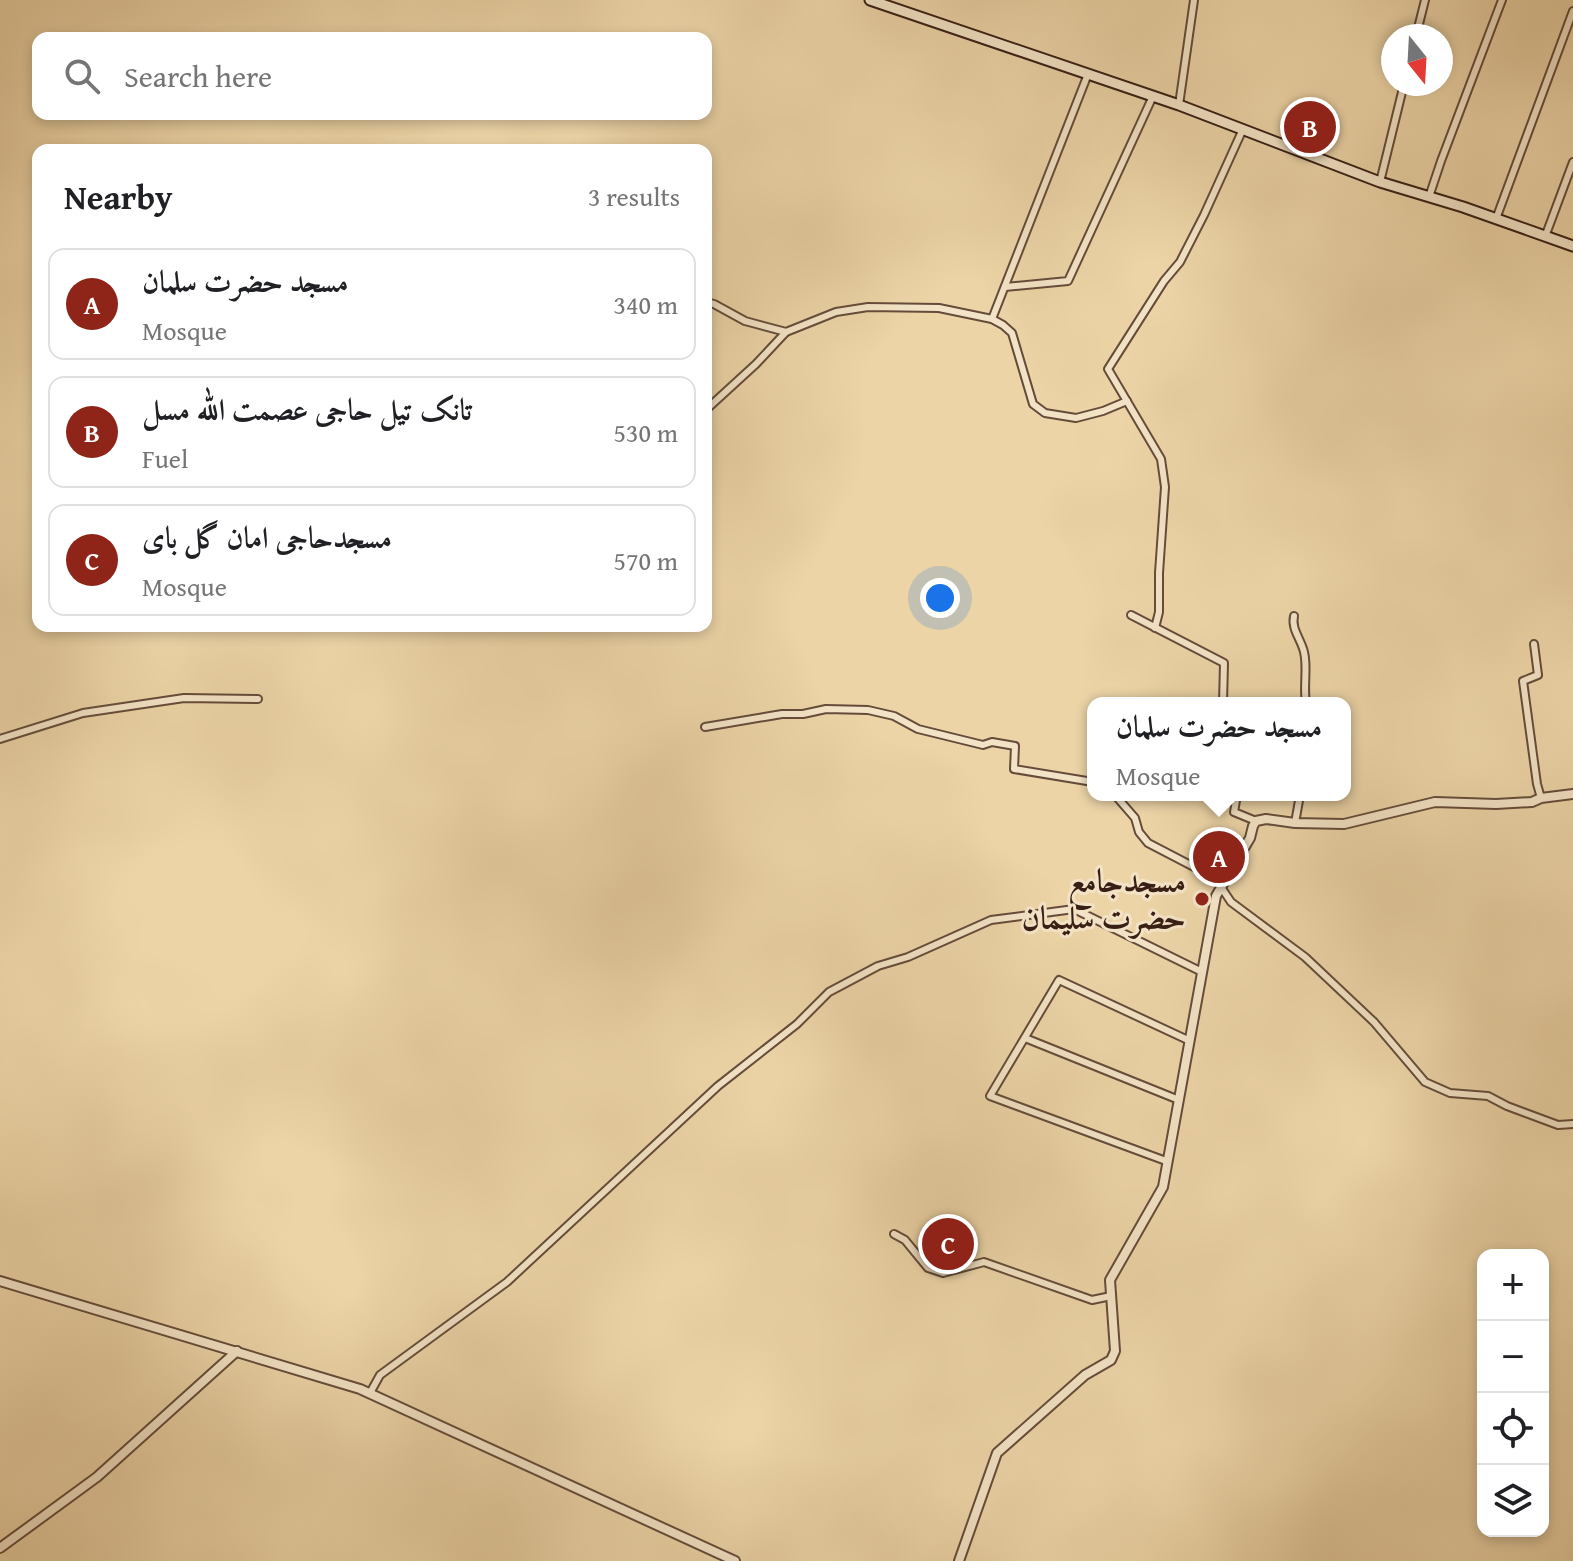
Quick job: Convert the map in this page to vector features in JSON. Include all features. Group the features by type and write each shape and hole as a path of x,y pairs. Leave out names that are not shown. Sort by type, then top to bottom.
{"main road":[{"path":"870,0 1179,105 1380,182 1573,246"}],"street":[{"path":"1179,105 1194,0"},
{"path":"1419,24 1425,0"},
{"path":"1429,197 1502,0"},
{"path":"1496,219 1573,11"},
{"path":"992,319 1088,74"},
{"path":"1005,287 1068,281 1153,96"},
{"path":"1380,182 1401,96"},
{"path":"1155,628 1159,612 1165,487 1161,459 1108,369 1164,281 1180,262 1243,129"},
{"path":"1545,237 1573,162"},
{"path":"712,304 745,321 786,332"},
{"path":"712,404 786,332 836,312 868,307 939,308 992,319 1003,325 1012,333 1033,404 1045,413 1076,418 1127,401"},
{"path":"1131,615 1224,663 1223,697"},
{"path":"1294,616 1292,624 1305,654 1305,697"},
{"path":"1534,644 1538,675 1523,681 1541,798"},
{"path":"0,739 83,713 184,698 258,699"},
{"path":"705,727 826,709 868,710 894,716 918,729 983,745 992,742 1015,746 1014,769 1087,781"},
{"path":"1236,801 1234,812 1256,821 1344,824 1435,802 1532,802 1573,794"},
{"path":"1120,801 1135,818 1139,832 1148,843 1222,884 1231,902 1305,957 1362,1011 1425,1082 1450,1093 1488,1096 1558,1125 1573,1124"},
{"path":"1295,823 1299,801"},
{"path":"959,1561 997,1453 1085,1375 1111,1360 1115,1351 1110,1280 1163,1187 1216,896 1250,838 1256,821"},
{"path":"370,1393 380,1375 507,1282 718,1086 797,1024 829,992 878,966 908,957 991,920 1074,909 1202,972"},
{"path":"1166,1161 990,1096 1059,980 1190,1041"},
{"path":"1025,1038 1179,1100"},
{"path":"894,1234 905,1240 928,1268 943,1273 984,1262 1092,1300 1111,1296"},
{"path":"0,1281 370,1393 735,1561"},
{"path":"0,1548 104,1472 237,1351"}],"place":[{"name":"تانک تیل حاجی عصمت الله مسل","path":"1310,127"},
{"name":"مسجد حضرت سلمان","path":"1219,857"},
{"name":"مسجدجامع حضرت سلیمان","path":"1202,899"},
{"name":"مسجدحاجی امان گل بای","path":"948,1244"}]}
